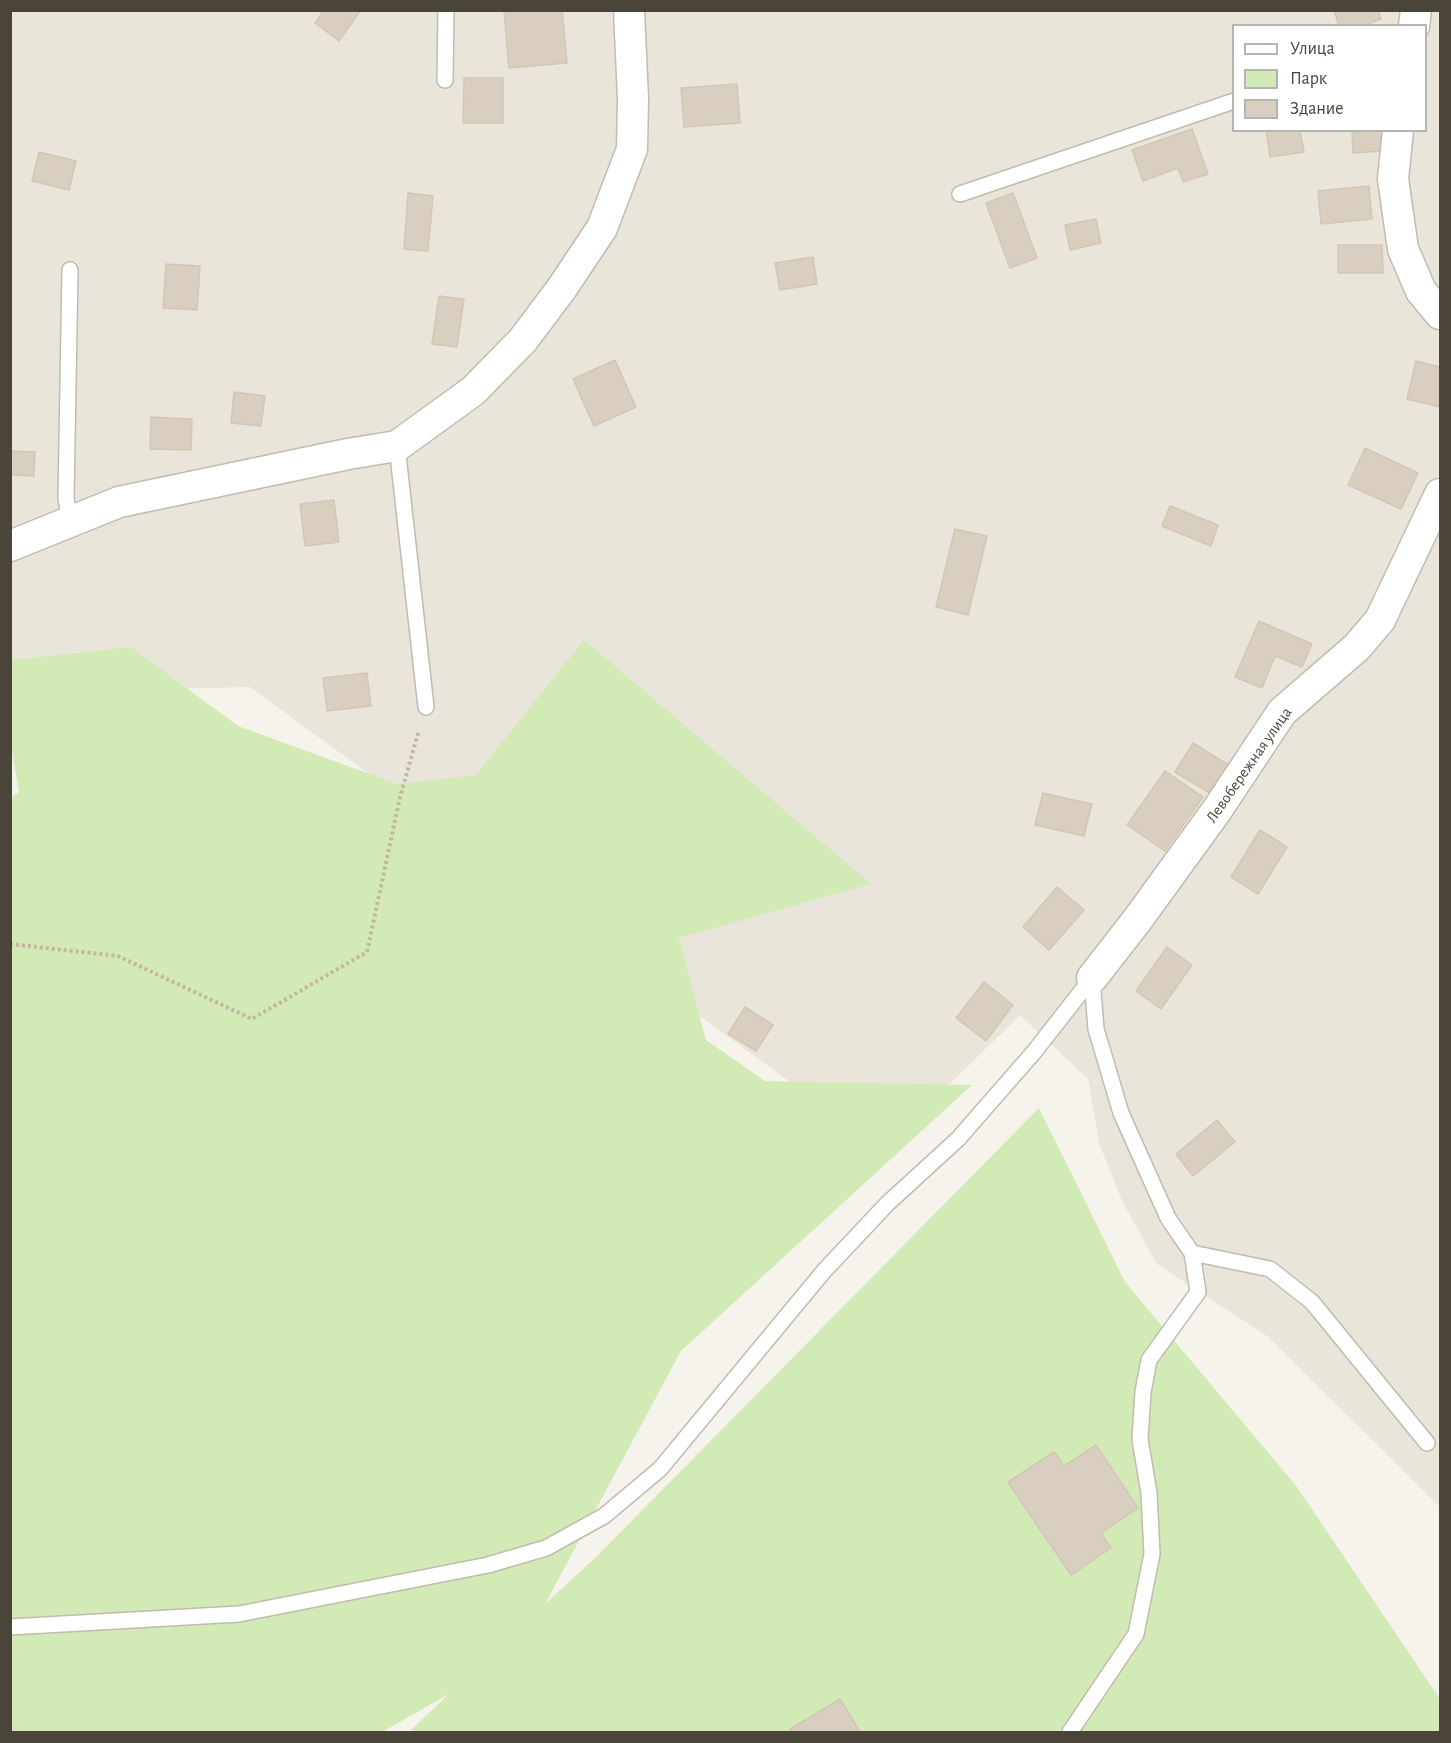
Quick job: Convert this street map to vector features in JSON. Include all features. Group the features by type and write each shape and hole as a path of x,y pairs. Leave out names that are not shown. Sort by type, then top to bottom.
{"street":[{"path":"10,546 119,502 348,454 397,446 473,391 523,340 562,288 602,228 632,149 633,99 629,10"},
{"path":"1398,132 1393,178 1403,249 1421,291 1440,314"},
{"name":"Левобережная улица","path":"1092,978 1217,810 1282,712 1358,647 1380,620 1440,494"}],"lane":[{"path":"445,80 446,10"},
{"path":"960,194 1232,101"},
{"path":"70,270 66,498 70,522"},
{"path":"397,446 426,707"},
{"path":"1070,1732 1136,1634 1152,1554 1149,1493 1140,1439 1143,1392 1149,1360 1198,1292 1192,1253 1168,1218 1121,1113 1096,1029 1092,978"},
{"path":"10,1627 239,1614 488,1565 546,1548 604,1516 660,1469 824,1271 887,1204 958,1139 1034,1052 1092,978"},
{"path":"1192,1253 1269,1269 1312,1302 1427,1443"}],"path":[{"path":"10,944 118,956 252,1019 367,951 400,796 426,707"}],"shaded area":[{"path":"10,11 1440,11 1440,1507 1267,1336 1157,1264 1122,1201 1099,1143 1088,1079 1020,1015 883,1150 250,687 11,692"}],"green space":[{"path":"584,640 871,884 679,938 706,1040 765,1081 972,1085 681,1351 545,1604 594,1559 1039,1108 1125,1282 1297,1487 1440,1699 1440,1732 409,1732 449,1694 382,1732 11,1732 10,798 19,792 11,745 10,660 131,647 238,726 397,784 476,775"}],"building":[{"path":"324,10 361,10 339,41 315,23"},
{"path":"504,10 562,10 567,63 509,68"},
{"path":"1334,10 1378,10 1381,19 1368,24 1338,24"},
{"path":"464,78 503,78 503,123 463,123"},
{"path":"737,84 740,123 684,127 681,88"},
{"path":"1192,129 1208,174 1183,182 1178,168 1143,181 1132,150"},
{"path":"1266,132 1300,132 1304,152 1270,157"},
{"path":"1352,132 1382,132 1384,151 1353,153"},
{"path":"39,152 76,161 69,190 32,181"},
{"path":"1369,186 1372,219 1321,224 1318,191"},
{"path":"408,193 433,196 428,251 404,249"},
{"path":"1013,193 1037,258 1010,268 986,203"},
{"path":"1096,219 1101,243 1070,250 1065,225"},
{"path":"1338,245 1382,245 1383,273 1338,273"},
{"path":"813,257 817,284 780,290 775,263"},
{"path":"166,264 200,266 197,310 163,308"},
{"path":"439,296 464,299 457,347 432,344"},
{"path":"615,360 636,407 594,426 573,379"},
{"path":"1416,361 1440,367 1440,407 1407,399"},
{"path":"234,392 265,396 261,426 231,423"},
{"path":"151,417 192,419 191,450 150,449"},
{"path":"1365,448 1418,473 1401,509 1348,485"},
{"path":"10,451 35,452 34,476 10,475"},
{"path":"334,500 339,542 305,546 300,504"},
{"path":"1170,506 1218,525 1211,546 1162,526"},
{"path":"955,529 987,536 968,615 936,607"},
{"path":"1259,621 1312,644 1302,667 1275,656 1262,688 1235,677"},
{"path":"367,673 371,706 327,711 323,678"},
{"path":"1193,743 1230,766 1213,795 1175,772"},
{"path":"1165,771 1203,797 1165,851 1127,825"},
{"path":"1043,793 1092,804 1084,836 1035,825"},
{"path":"1260,830 1287,847 1258,894 1231,877"},
{"path":"1057,887 1084,910 1049,950 1023,927"},
{"path":"1167,947 1192,965 1161,1009 1136,991"},
{"path":"984,982 1013,1005 986,1041 956,1018"},
{"path":"745,1007 773,1025 756,1051 728,1034"},
{"path":"1217,1120 1235,1142 1193,1176 1176,1154"},
{"path":"1096,1445 1138,1508 1101,1533 1111,1548 1071,1575 1008,1482 1054,1452 1064,1466"},
{"path":"840,1699 860,1732 792,1732 790,1729"}]}
